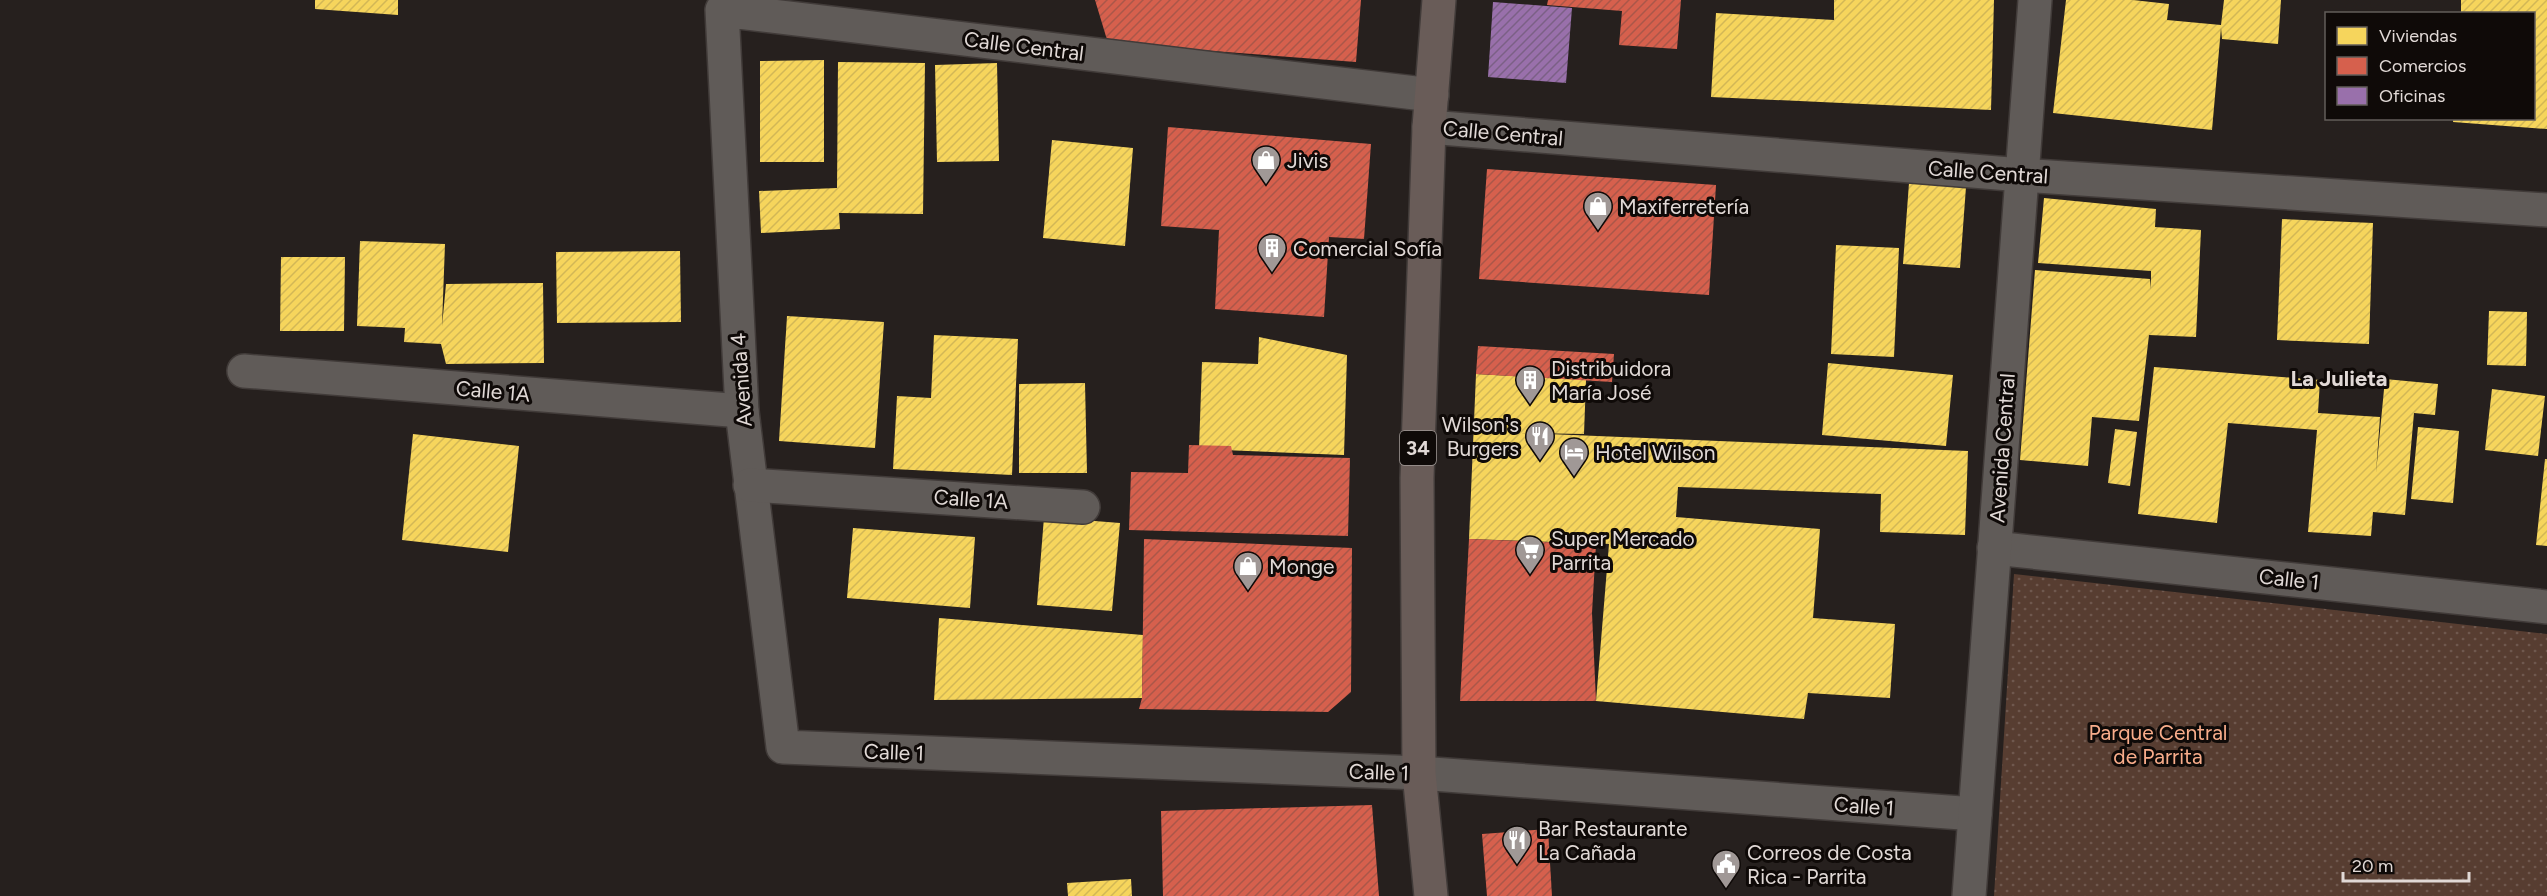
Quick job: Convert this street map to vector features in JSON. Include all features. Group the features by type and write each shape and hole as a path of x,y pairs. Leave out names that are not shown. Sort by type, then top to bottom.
{"highway":[{"name":"34","path":"1431,896 1419,773 1417,478 1429,127 1439,0"}],"street":[{"name":"Avenida Central","path":"1969,896 2035,0"},
{"name":"Calle Central","path":"722,10 1432,95"},
{"name":"Avenida 4","path":"722,10 742,411 783,747"},
{"name":"Calle Central","path":"1429,127 2022,175 2547,210"},
{"name":"Calle 1A","path":"244,371 742,411"},
{"name":"Calle 1A","path":"750,485 1083,507"},
{"name":"Calle 1","path":"1994,548 2547,607"},
{"name":"Calle 1","path":"783,747 1419,773 1975,814"}],"green space":[{"name":"Parque Central de Parrita","path":"2014,574 2547,634 2547,896 1994,896"}],"building: Viviendas":[{"path":"315,0 398,0 398,15 315,9"},
{"path":"1834,0 1994,0 1991,110 1711,97 1716,13 1834,20"},
{"path":"2066,0 2133,0 2169,4 2167,20 2221,25 2224,0 2281,0 2278,44 2222,39 2221,28 2212,130 2053,113"},
{"path":"2461,0 2547,0 2547,129 2453,122 2453,120 2535,120 2535,12 2461,12"},
{"path":"824,60 824,162 760,162 760,61"},
{"path":"838,62 925,63 923,214 839,213 840,229 761,233 759,191 837,188"},
{"path":"997,63 999,161 937,162 935,65"},
{"path":"1052,140 1133,148 1125,246 1043,238"},
{"path":"1909,183 1966,187 1960,268 1903,264"},
{"path":"2044,198 2156,209 2155,227 2201,230 2196,337 2149,335 2139,421 2092,417 2088,466 2020,460 2035,270 2150,279 2151,289 2151,271 2038,263"},
{"path":"2282,219 2373,223 2369,344 2277,340"},
{"path":"360,241 445,244 442,326 446,284 543,283 544,363 446,364 441,344 404,342 405,328 357,326"},
{"path":"1836,245 1899,248 1894,357 1831,354"},
{"path":"680,251 681,322 557,323 556,252"},
{"path":"281,257 345,257 344,331 280,331"},
{"path":"2489,311 2527,312 2526,366 2487,365"},
{"path":"787,316 884,322 875,448 779,441"},
{"path":"934,335 1018,339 1012,475 893,469 897,396 931,398"},
{"path":"1259,337 1347,355 1344,455 1199,449 1202,362 1258,364"},
{"path":"1828,363 1953,375 1946,446 1822,435"},
{"path":"2154,367 2320,380 2318,413 2380,417 2376,473 2385,379 2438,384 2435,415 2414,413 2405,515 2373,512 2371,536 2308,532 2317,430 2228,423 2217,523 2138,514"},
{"path":"1476,374 1586,380 1584,434 1521,433 1968,451 1965,535 1880,532 1881,494 1678,487 1676,517 1820,529 1813,618 1895,624 1890,698 1808,693 1804,719 1596,701 1609,544 1469,539"},
{"path":"1085,383 1087,473 1019,473 1019,384"},
{"path":"2492,389 2545,396 2538,456 2485,450"},
{"path":"2418,427 2459,431 2453,503 2411,499"},
{"path":"2115,429 2137,432 2130,486 2108,483"},
{"path":"413,434 519,446 508,552 402,540"},
{"path":"2545,459 2547,459 2547,546 2536,545"},
{"path":"1044,517 1120,523 1112,611 1037,605"},
{"path":"853,528 975,537 970,608 847,598"},
{"path":"939,618 1143,635 1142,698 934,700"},
{"path":"1131,879 1132,896 1068,896 1067,883"}],"building: Comercios":[{"path":"1095,0 1361,0 1356,62 1108,43"},
{"path":"1548,0 1681,0 1677,49 1619,45 1622,11 1547,5"},
{"name":"Jivis","path":"1168,127 1371,144 1364,239 1329,237 1324,317 1215,309 1219,230 1161,226"},
{"name":"Maxiferretería","path":"1487,169 1716,185 1709,295 1479,279"},
{"path":"1478,346 1614,354 1612,382 1476,374"},
{"path":"1189,445 1231,446 1233,455 1350,458 1348,536 1129,530 1131,472 1188,473"},
{"name":"Monge","path":"1144,539 1352,548 1351,692 1328,712 1139,709 1142,698"},
{"path":"1469,539 1596,544 1592,613 1596,701 1460,701"},
{"path":"1372,805 1379,896 1163,896 1161,811"},
{"name":"Bar Restaurante La Cañada","path":"1548,829 1552,896 1487,896 1482,834"}],"building: Oficinas":[{"path":"1493,2 1572,8 1566,83 1488,77"}],"place":[{"name":"Jivis","path":"1266,186"},
{"name":"Maxiferretería","path":"1598,232"},
{"name":"Comercial Sofía","path":"1272,274"},
{"name":"Distribuidora María José","path":"1530,406"},
{"name":"Wilson's Burgers","path":"1540,462"},
{"name":"Hotel Wilson","path":"1574,478"},
{"name":"Super Mercado Parrita","path":"1530,576"},
{"name":"Monge","path":"1248,592"},
{"name":"Bar Restaurante La Cañada","path":"1517,866"},
{"name":"Correos de Costa Rica - Parrita","path":"1726,890"}],"district":[{"name":"La Julieta","path":"2339,378"}]}
